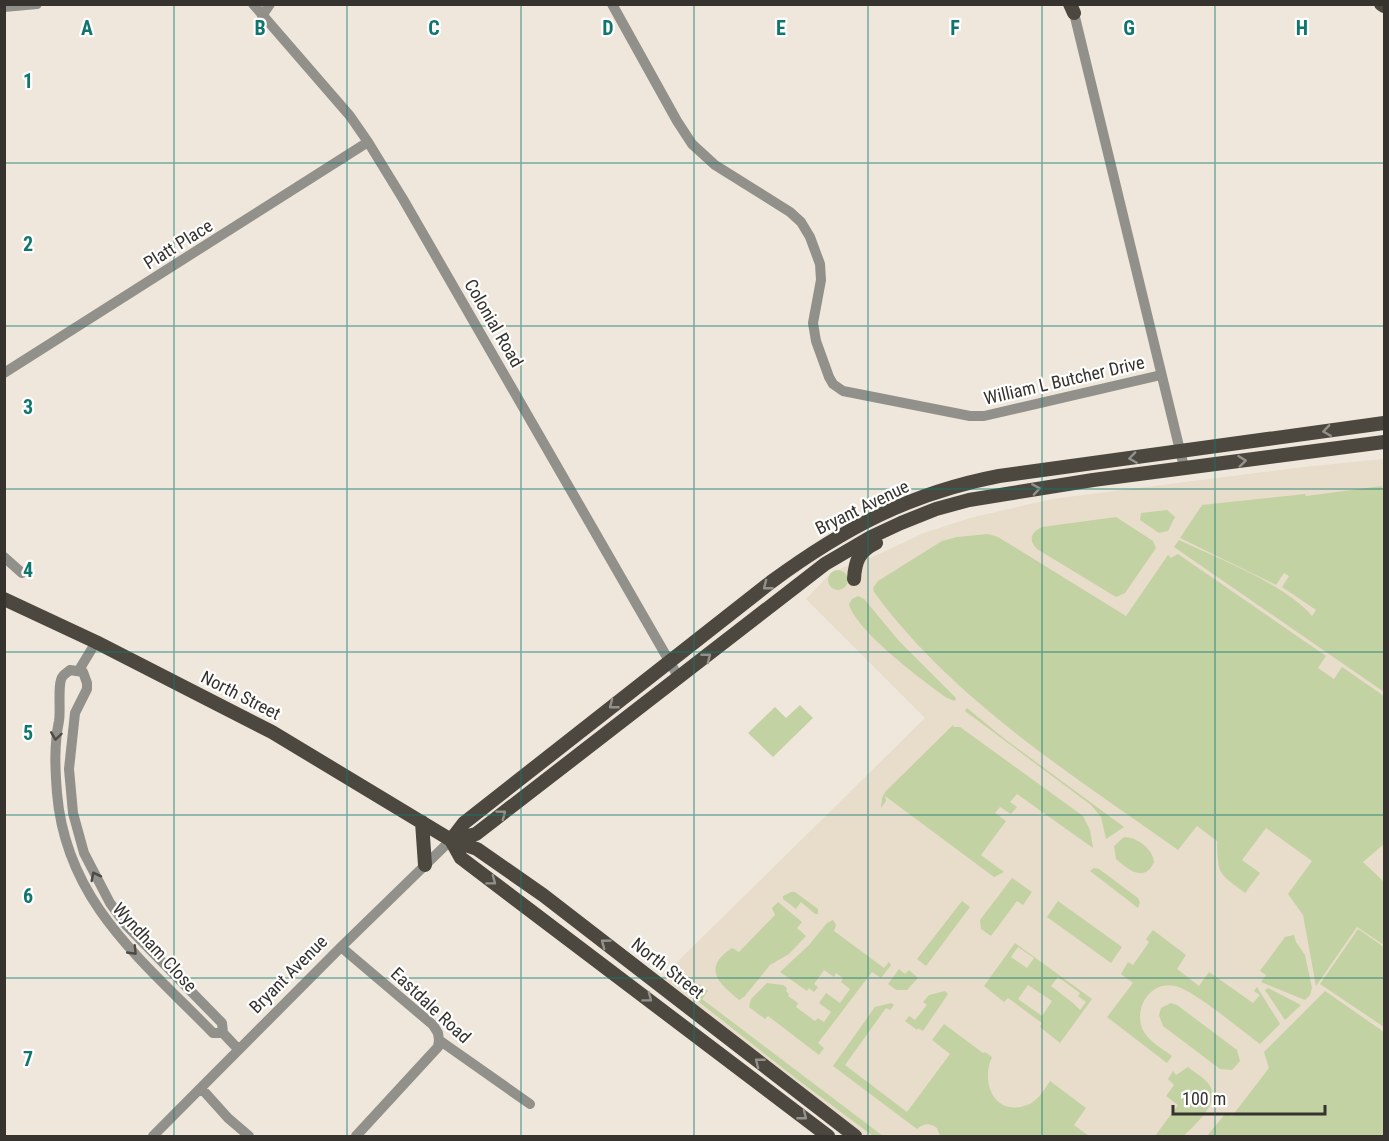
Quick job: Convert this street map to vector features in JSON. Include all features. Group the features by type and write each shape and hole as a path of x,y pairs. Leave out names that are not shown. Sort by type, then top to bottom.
{"main road":[{"name":"Bryant Avenue","path":"451,840 465,823 814,551 892,508 963,483 999,476 1384,423"},
{"name":"Bryant Avenue","path":"451,840 476,834 825,564 894,526 936,509 1002,494 1384,442"},
{"path":"854,579 858,557 868,547 915,525 976,507 1002,494"},
{"name":"North Street","path":"4,599 96,642 272,732 451,840 477,849 543,895 855,1137"},
{"path":"422,822 425,865"},
{"name":"North Street","path":"451,840 461,858 828,1137"}],"street":[{"path":"4,7 36,4"},
{"name":"Colonial Road","path":"252,4 350,116 368,142 404,199 679,678"},
{"path":"262,16 270,4"},
{"name":"William L Butcher Drive","path":"612,4 692,144 715,165 790,212 801,222 810,237 820,264 821,280 813,323 816,341 829,377 833,384 843,391 970,416 984,416 1161,375"},
{"path":"1073,7 1184,468"},
{"name":"Platt Place","path":"4,373 368,142"},
{"path":"4,557 22,573"},
{"name":"Wyndham Close","path":"79,670 96,642"},
{"name":"Wyndham Close","path":"223,1033 213,1033 116,934 96,908 70,858 59,816 54,759 61,710 60,681 70,670 83,672 87,683 87,689 75,713 69,769 73,813 78,835 93,872 110,903 126,925 222,1023 223,1033 238,1049"},
{"path":"61,710 75,713"},
{"path":"59,816 73,813"},
{"name":"Bryant Avenue","path":"153,1137 238,1049 451,840"},
{"path":"116,934 126,925"},
{"name":"Eastdale Road","path":"341,947 433,1025 439,1040 530,1104"},
{"path":"356,1137 438,1047 439,1040"},
{"path":"201,1088 249,1137"}],"shaded area":[{"path":"1384,459 1384,1136 855,1136 657,982 925,718 806,599 832,572 877,555 924,533 970,518 1052,499"}],"green space":[{"path":"1382,486 1384,500 1384,692 1174,547 1179,540 1250,573 1286,594 1312,616 1316,610 1282,587 1289,576 1284,573 1276,585 1180,538 1202,505 1305,494 1306,496"},
{"path":"1167,510 1175,517 1168,531 1159,533 1140,520 1141,513"},
{"path":"1116,517 1153,541 1156,548 1125,593 1116,597 1037,549 1032,542 1035,531 1042,527"},
{"path":"988,534 998,537 1126,616 1168,555 1171,558 1178,554 1326,656 1318,668 1334,679 1342,667 1384,696 1384,844 1363,862 1384,882 1384,945 1357,927 1316,986 1303,915 1288,894 1312,861 1266,828 1242,860 1260,873 1245,893 1221,872 1217,841 1197,826 1178,850 1056,763 977,701 940,667 905,631 874,592 873,588 878,581 942,541"},
{"path":"838,570 845,573 848,580 845,587 838,590 831,587 828,580 831,573"},
{"path":"858,596 864,599 899,641 956,698 955,701 947,698 907,668 863,627 849,604"},
{"path":"800,705 813,718 773,757 748,733 775,707 786,718"},
{"path":"967,708 1006,740 1124,827 1106,839 1101,817 1091,805 965,711"},
{"path":"953,725 960,727 1083,816 1090,830 1093,848 1017,794 1010,802 1017,807 1011,814 1000,807 995,813 1006,821 981,855 1004,872 994,877 885,796 886,801 881,808 885,792"},
{"path":"1124,837 1139,841 1151,853 1154,862 1146,872 1131,870 1116,859 1114,846"},
{"path":"1094,868 1099,869 1138,898 1140,902 1138,908 1090,871"},
{"path":"1012,878 1032,892 1023,905 1017,901 991,936 981,929 980,920"},
{"path":"795,892 818,909 818,914 801,902 796,909 783,899 783,896"},
{"path":"962,901 970,907 926,966 917,959"},
{"path":"1058,901 1122,947 1111,963 1047,917"},
{"path":"778,902 802,922 797,928 806,936 789,954 770,965 739,1000 725,988 716,975 717,962 732,948 739,952 775,915 772,908"},
{"path":"833,920 836,925 834,931 884,968 889,962 891,965 881,978 872,972 818,1043 824,1048 819,1055 768,1016 765,1019 749,1007 751,999 767,983 783,985 787,988 788,996 798,1003 796,1007 815,1021 818,1018 824,1022 831,1012 819,1003 826,993 840,1003 850,989 841,982 843,978 836,973 834,977 824,970 814,984 818,987 814,992 809,988 807,991 780,972 809,945 827,923"},
{"path":"1358,929 1384,947 1384,1027 1320,984"},
{"path":"1153,930 1186,955 1177,969 1199,986 1209,972 1253,1003 1260,995 1254,991 1257,987 1280,1024 1260,1044 1194,995 1175,986 1166,985 1151,992 1145,999 1140,1015 1144,1032 1172,1056 1167,1063 1107,1017 1133,983 1121,974 1128,962 1133,965 1149,942 1146,939"},
{"path":"1294,935 1305,955 1312,988 1305,1000 1261,982 1266,975 1260,971 1285,937"},
{"path":"1015,943 1092,999 1060,1043 1040,1027 1042,1023 1008,998 1004,1002 984,986","holes":["1018,947 1034,958 1027,968 1011,957","1058,977 1080,993 1078,996 1086,1002 1080,1010 1051,986","1028,985 1052,1001 1042,1016 1018,999"]},
{"path":"899,969 905,974 909,970 918,978 907,990 896,990 888,984"},
{"path":"694,983 708,991 702,999 883,1136 873,1136 680,987"},
{"path":"1268,988 1301,1005 1285,1020 1265,990"},
{"path":"945,991 948,994 923,1031 918,1028 917,1030 905,1021 909,1016 915,1020 927,1005 923,1002 929,995"},
{"path":"1325,991 1384,1032 1384,1136 1207,1136 1226,1113 1232,1116 1269,1068 1264,1052"},
{"path":"891,1003 894,1005 890,1010 886,1008 845,1065 907,1112 950,1054 932,1040 944,1024 983,1053 992,1057 988,1077 989,1087 999,1102 1006,1106 1027,1105 1038,1098 1050,1081 1086,1108 1074,1125 1089,1136 940,1136 937,1128 932,1125 927,1124 917,1129 833,1066 875,1007"},
{"path":"1171,1003 1177,1005 1237,1050 1240,1061 1232,1070 1220,1069 1163,1026 1159,1015 1161,1008"},
{"path":"1188,1067 1208,1083 1212,1090 1210,1105 1184,1136 1155,1136 1178,1105 1166,1096 1174,1085 1168,1079 1173,1071 1176,1075"}]}
